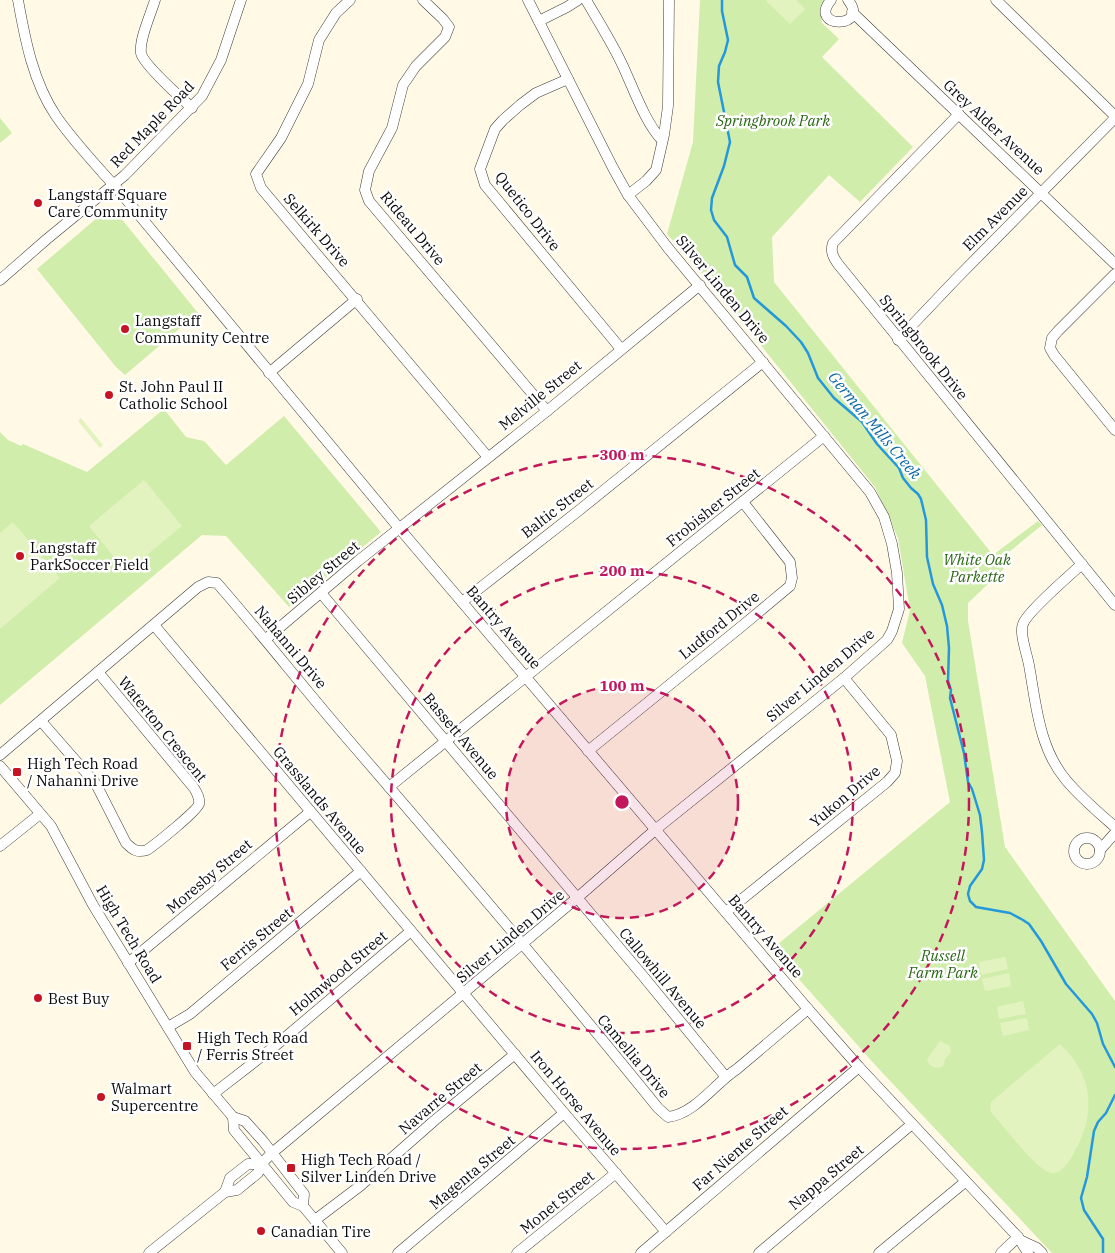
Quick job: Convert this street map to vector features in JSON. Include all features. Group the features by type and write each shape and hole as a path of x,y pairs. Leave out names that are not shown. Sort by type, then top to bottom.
{"street":[{"name":"Bantry Avenue","path":"18,0 25,43 44,94 55,115 87,156 399,528 808,1009 859,1067 1020,1239 1028,1253"},
{"path":"155,0 141,43 141,55 152,70 192,108"},
{"name":"Red Maple Road","path":"0,280 125,175 192,108 211,82 221,60 241,0"},
{"name":"Selkirk Drive","path":"350,0 336,13 319,40 308,84 281,138 256,174 261,188 357,299 488,456"},
{"name":"Rideau Drive","path":"423,0 449,27 445,37 416,66 403,85 392,128 369,171 365,190 369,201 547,411"},
{"name":"Silver Linden Drive","path":"149,1253 225,1192 236,1190 258,1173 261,1164 272,1153 464,994 655,830 844,678 887,640 899,609 892,544 884,517 870,492 668,248 628,195 528,0"},
{"path":"539,21 563,10 578,0"},
{"path":"586,0 619,58 629,82 652,125 662,140"},
{"path":"628,195 639,188 656,170 667,119 669,0"},
{"path":"830,0 826,10 832,21 837,23 845,22 849,19 852,12"},
{"name":"Grey Alder Avenue","path":"848,0 851,3 852,12 1115,264"},
{"path":"996,0 1115,117"},
{"name":"Quetico Drive","path":"568,79 536,93 503,120 495,129 480,169 485,185 621,349"},
{"name":"Springbrook Drive","path":"959,114 838,238 832,248 832,254 898,340 1115,605"},
{"name":"Elm Avenue","path":"898,340 1115,117"},
{"path":"1115,274 1058,331 1052,338 1050,348 1115,430"},
{"name":"Melville Street","path":"399,528 547,411 700,285"},
{"path":"269,373 357,299"},
{"name":"Baltic Street","path":"462,602 763,362"},
{"name":"Frobisher Street","path":"389,787 824,436"},
{"name":"Ludford Drive","path":"588,751 790,586 792,578 790,562 743,502"},
{"name":"Sibley Street","path":"266,639 399,528"},
{"path":"1082,564 1031,612 1022,625 1022,634 1038,722 1053,759 1065,779 1115,828"},
{"name":"Nahanni Drive","path":"0,755 198,587 208,582 217,583 523,944"},
{"name":"Bassett Avenue","path":"321,593 577,898"},
{"name":"Grasslands Avenue","path":"154,625 464,994"},
{"name":"Waterton Crescent","path":"42,721 96,784 126,842 133,850 141,852 147,850 191,814 198,806 199,800 194,788 98,672"},
{"name":"Yukon Drive","path":"726,912 887,782 895,773 897,761 891,735 844,678"},
{"name":"High Tech Road","path":"0,766 51,826 93,905 196,1072 233,1117 245,1121 272,1153 304,1194 303,1206"},
{"name":"Moresby Street","path":"128,964 310,812"},
{"path":"0,846 40,814"},
{"path":"1100,850 1115,833"},
{"name":"Ferris Street","path":"168,1027 190,1014 361,871"},
{"name":"Callowhill Avenue","path":"577,898 725,1076"},
{"name":"Holmwood Street","path":"213,1094 275,1046 411,931"},
{"name":"Camellia Drive","path":"523,944 658,1108 668,1117 686,1111 725,1076 737,1069 808,1009"},
{"name":"Iron Horse Avenue","path":"464,994 666,1232"},
{"name":"Navarre Street","path":"315,1220 354,1191 515,1054"},
{"name":"Far Niente Street","path":"641,1253 859,1067"},
{"name":"Magenta Street","path":"398,1253 564,1113"},
{"name":"High Tech Road","path":"233,1117 234,1130 261,1164 293,1202 303,1206 342,1253"},
{"name":"Nappa Street","path":"759,1253 912,1124"},
{"name":"Monet Street","path":"517,1253 616,1174"},
{"path":"879,1253 966,1182"},
{"name":"Bantry Avenue","path":"1020,1239 1038,1248 1042,1253"},
{"path":"1001,1253 1020,1239"}],"green space":[{"path":"700,0 826,0 820,8 822,23 839,39 822,57 913,147 860,202 829,175 772,237 774,282 993,555 1038,521 1042,525 998,561 1004,569 968,603 968,621 1005,847 1115,1001 1115,1253 1052,1253 877,1067 772,949 950,802 925,676 902,643 910,610 898,538 875,487 713,286 667,234 693,142"},
{"path":"767,0 796,0 805,9 790,24"},
{"path":"0,118 12,133 0,143"},
{"path":"111,206 198,313 125,375 116,367 37,269"},
{"path":"164,409 186,437 204,441 226,465 284,416 381,532 289,607 226,536 202,535 0,705 0,432 8,440 21,446 23,444 87,472"},
{"path":"81,418 103,445 100,448 78,421"},
{"path":"144,480 182,526 126,572 89,526"},
{"name":"Langstaff ParkSoccer Field","path":"13,522 60,578 0,629 0,533"},
{"path":"1005,957 1008,969 981,975 979,962"},
{"path":"1009,973 1011,986 985,991 982,979"},
{"path":"1023,1001 1026,1014 999,1019 997,1007"},
{"path":"1027,1018 1029,1030 1003,1036 1000,1023"},
{"path":"940,1041 950,1046 951,1052 945,1059 944,1065 934,1067 927,1059"},
{"path":"1060,1044 1072,1057 1086,1084 1088,1113 1085,1128 1071,1158 1060,1171 1051,1173 1029,1156 990,1111 991,1102"}],"waterway":[{"name":"German Mills Creek","path":"722,0 722,11 728,40 719,66 718,82 730,142 724,166 712,198 711,210 714,220 727,237 735,265 747,277 754,298 801,342 808,353 818,378 834,398 862,422 877,444 899,468 903,478 921,499 926,520 927,557 933,584 942,605 947,626 950,698 964,753 968,782 980,815 984,860 982,869 970,886 968,894 970,901 976,907 1010,913 1029,924 1066,984 1092,1014 1097,1023 1103,1044 1115,1067"},
{"name":"German Mills Creek","path":"1103,1253 1103,1239 1084,1210 1081,1198 1087,1177 1094,1131 1115,1095"}],"place":[{"name":"Langstaff Square Care Community","path":"38,203"},
{"name":"Langstaff Community Centre","path":"125,329"},
{"name":"St. John Paul II Catholic School","path":"109,395"},
{"name":"Langstaff ParkSoccer Field","path":"20,556"},
{"name":"High Tech Road / Nahanni Drive","path":"17,772"},
{"name":"Best Buy","path":"38,998"},
{"name":"High Tech Road / Ferris Street","path":"187,1046"},
{"name":"Walmart Supercentre","path":"101,1097"},
{"name":"High Tech Road / Silver Linden Drive","path":"291,1168"},
{"name":"Canadian Tire","path":"261,1231"}],"park label":[{"name":"Springbrook Park","path":"773,120"},
{"name":"White Oak Parkette","path":"977,568"},
{"name":"Russell Farm Park","path":"943,964"}]}
